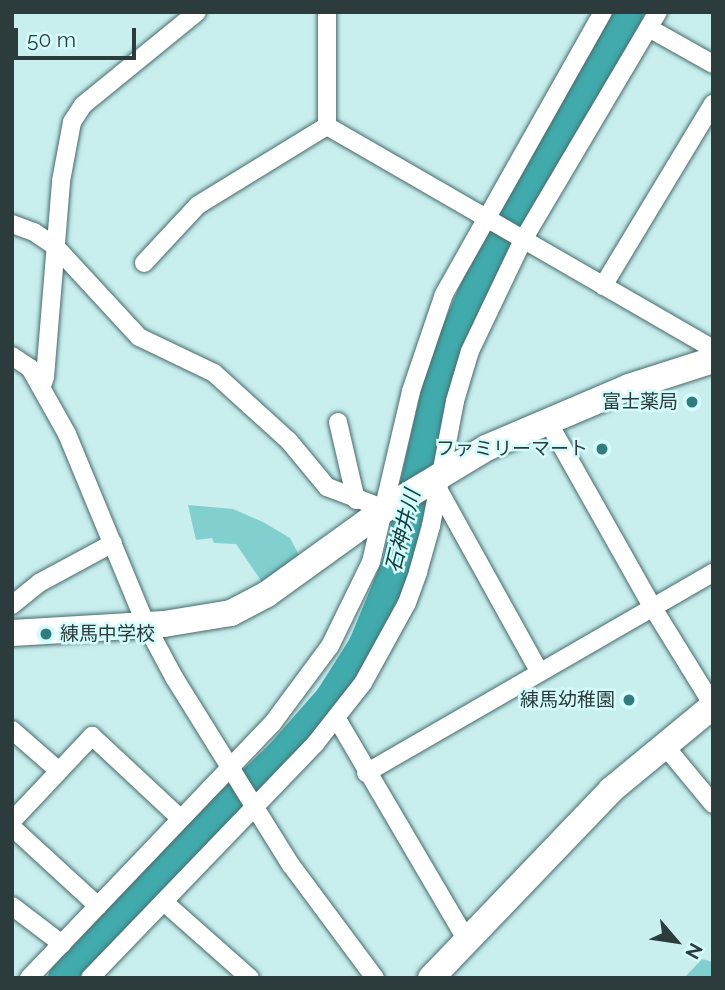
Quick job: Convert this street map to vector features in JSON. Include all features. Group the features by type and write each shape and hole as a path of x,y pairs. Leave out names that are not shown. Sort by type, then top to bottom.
{"street":[{"path":"42,386 45,377 61,181 72,122 83,105 197,12"},
{"path":"327,12 327,126"},
{"path":"29,978 180,818 231,770 272,724 330,646 371,562 389,507 422,351 444,294 603,12"},
{"path":"93,977 337,719 363,684 407,603 431,526 437,480 470,351 523,240 654,20 713,64"},
{"path":"603,286 713,104"},
{"path":"327,126 713,349"},
{"path":"144,263 198,205 327,126"},
{"path":"12,225 34,232 55,246 139,337 214,373 289,440 327,487 356,500 389,507"},
{"path":"12,356 30,368 67,434 146,625 191,708 291,865 374,978"},
{"path":"12,633 146,625 231,613 274,590 389,507 547,420 629,387 713,360"},
{"path":"431,978 611,790 713,706 653,608 547,420"},
{"path":"338,422 356,500"},
{"path":"437,480 539,671"},
{"path":"12,604 39,583 113,542"},
{"path":"366,773 713,573"},
{"path":"337,719 366,773 468,942"},
{"path":"12,730 59,771"},
{"path":"12,821 92,736 180,818"},
{"path":"665,747 713,804"},
{"path":"12,827 98,906"},
{"path":"164,902 250,978"},
{"path":"12,906 62,944"}],"shaded area":[{"path":"188,505 233,509 263,522 290,538 300,557 262,582 236,544 214,543 212,538 196,540"},
{"path":"702,959 713,962 713,978 684,978"}],"waterway":[{"name":"石神井川","path":"63,978 216,816 281,754 330,698 363,646 397,564 442,365 486,263 629,12"}],"place":[{"name":"富士薬局","path":"692,402"},
{"name":"ファミリーマート","path":"602,449"},
{"name":"練馬中学校","path":"46,634"},
{"name":"練馬幼稚園","path":"629,700"}]}
